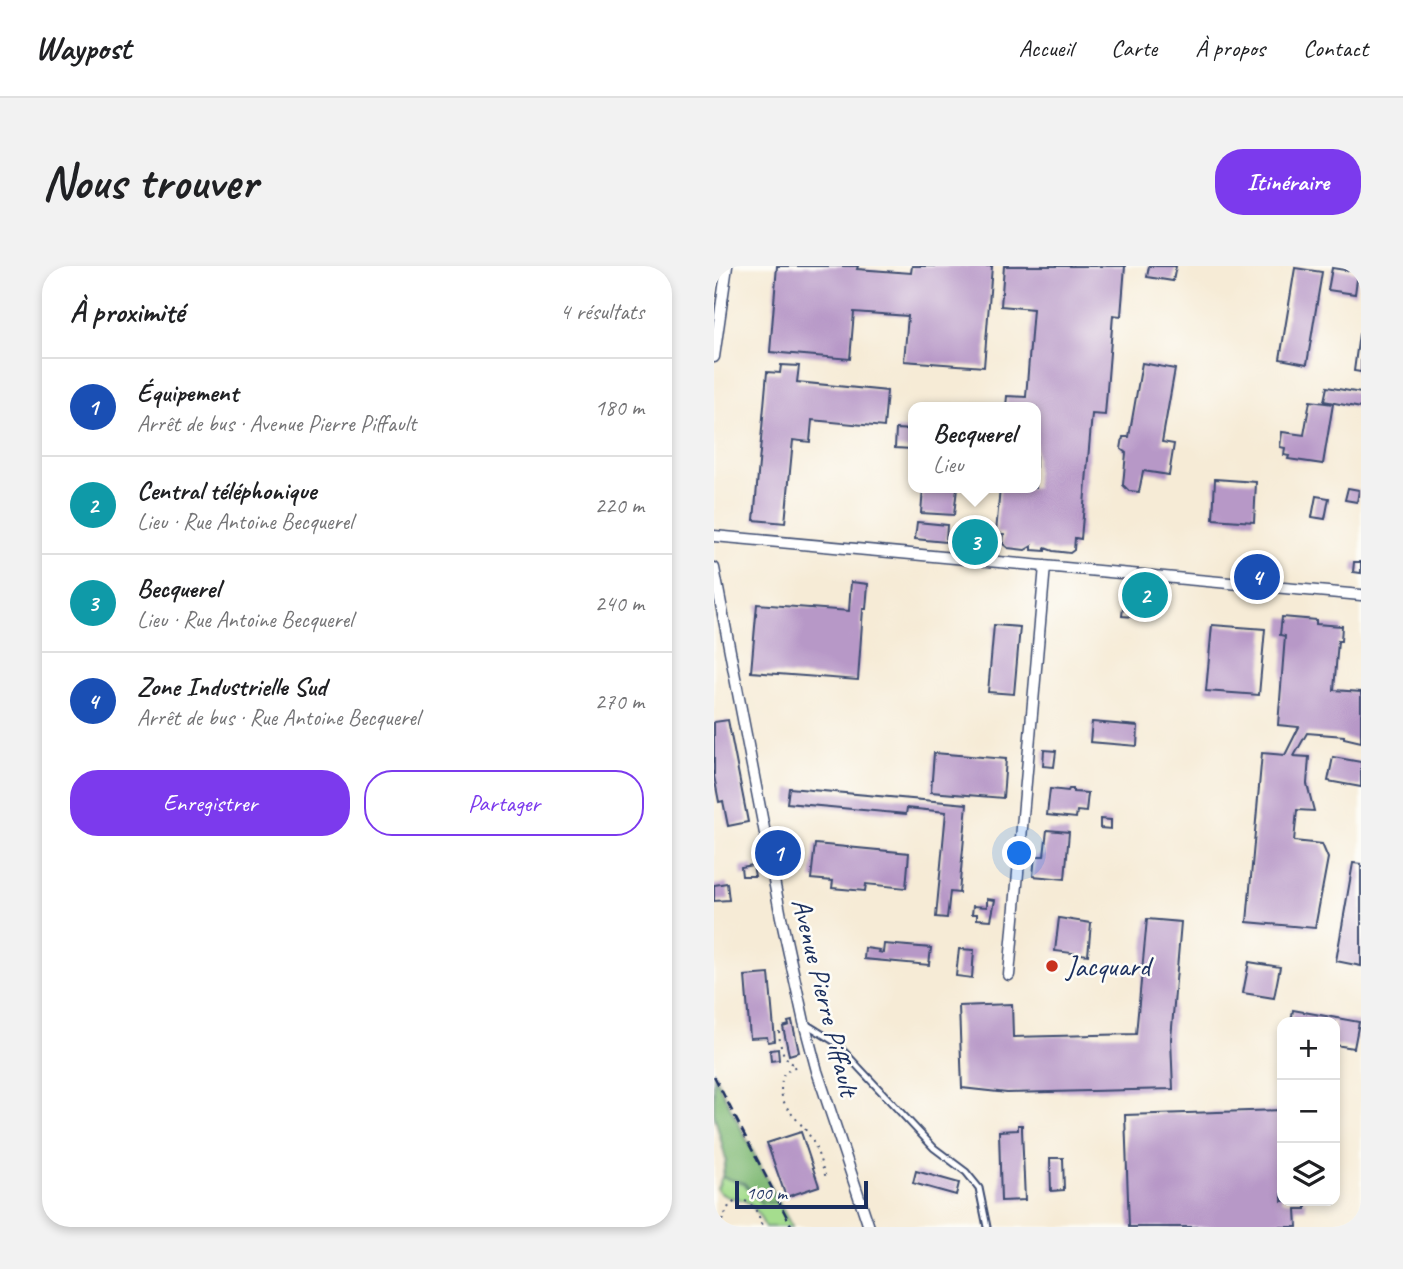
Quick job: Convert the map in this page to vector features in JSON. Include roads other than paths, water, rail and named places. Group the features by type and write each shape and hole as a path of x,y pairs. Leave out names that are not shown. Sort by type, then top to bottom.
{"street":[{"path":"714,357 727,266"},
{"path":"714,536 1361,595"},
{"path":"1009,975 1045,566"},
{"name":"Avenue Pierre Piffault","path":"714,568 782,925 804,1023 817,1071 869,1227"}],"lane":[{"path":"804,1023 835,1041 934,1148 966,1172 979,1188 987,1227"}],"railway":[{"path":"714,1076 792,1227"}],"place":[{"name":"Becquerel","path":"975,542"},
{"name":"Zone Industrielle Sud","path":"1257,577"},
{"name":"Central téléphonique","path":"1145,595"},
{"name":"Équipement","path":"778,853"},
{"name":"Jacquard","path":"1052,966"}]}
